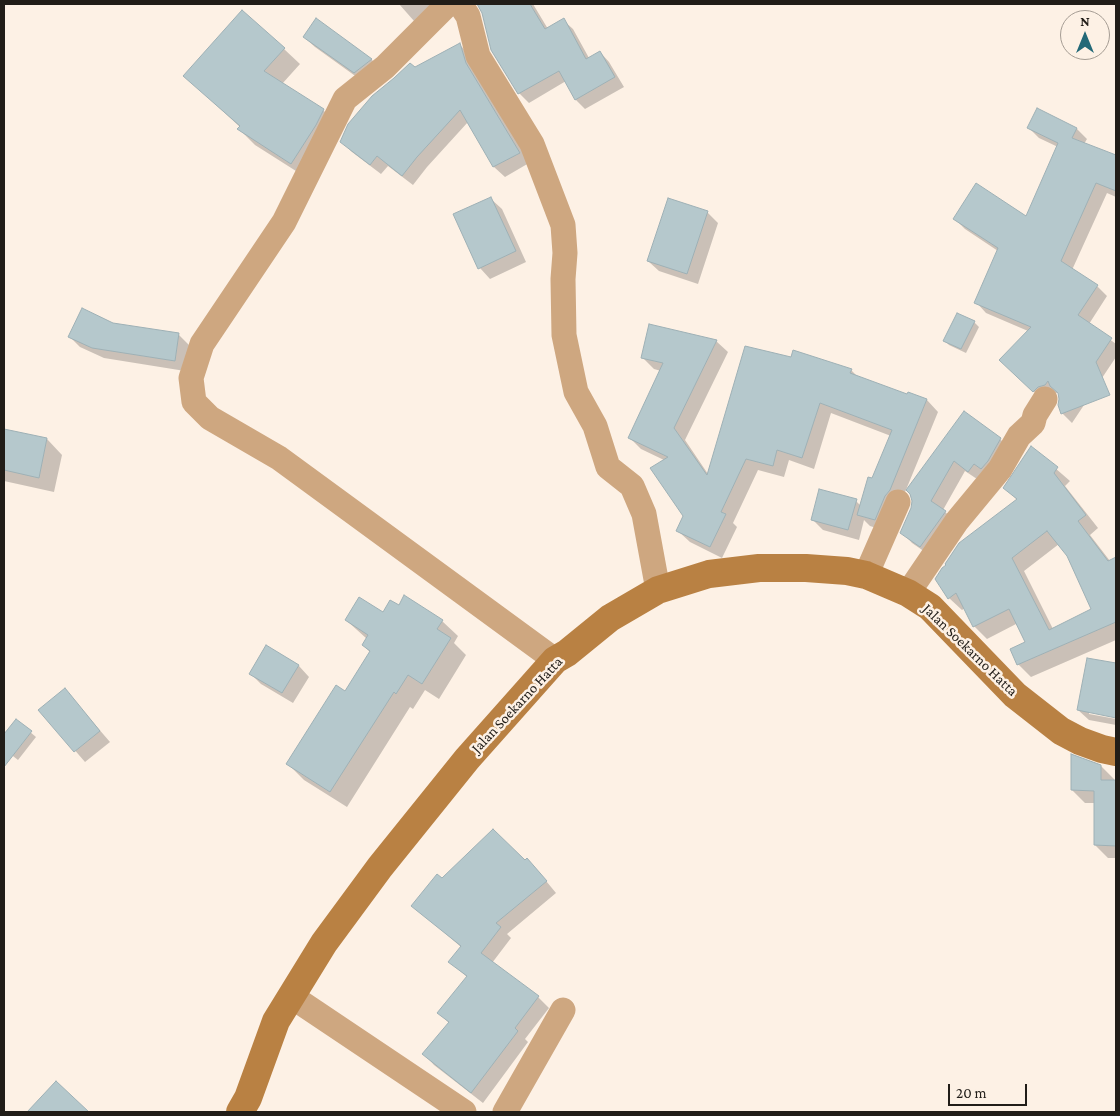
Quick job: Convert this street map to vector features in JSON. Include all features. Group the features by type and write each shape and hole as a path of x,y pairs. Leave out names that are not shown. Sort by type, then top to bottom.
{"street":[{"path":"555,660 279,458 210,418 194,402 191,378 202,344 284,222 345,99 461,5 468,16 478,56 532,144 563,225 565,253 563,279 564,335 576,392 595,426 608,467 632,486 644,514 658,590"},
{"path":"908,593 956,521 1000,469 1015,443 1033,423 1035,415 1045,399"},
{"path":"866,575 898,502"},
{"name":"Jalan Soekarno Hatta","path":"240,1112 248,1098 276,1021 324,943 380,867 467,759 555,660 567,653 610,618 658,590 709,574 758,568 806,568 847,571 866,575 908,593 930,607 1015,695 1061,731 1080,742 1116,752"},
{"path":"291,996 464,1112"},
{"path":"505,1112 563,1010"}],"building":[{"path":"477,4 530,4 545,29 564,18 586,59 600,51 615,77 575,100 559,71 518,94 491,50 482,13"},
{"path":"242,10 285,48 264,71 324,109 291,164 237,129 240,126 183,76"},
{"path":"316,18 372,59 354,73 303,37"},
{"path":"460,43 466,63 520,153 493,167 460,110 402,176 377,156 370,165 340,142 348,124 372,96 410,63 415,67"},
{"path":"1037,108 1077,128 1072,138 1116,155 1116,191 1096,183 1061,261 1098,285 1078,315 1112,338 1096,362 1110,395 1061,414 1058,405 1058,393 1050,386 1048,381 1033,392 999,360 1031,327 974,303 998,248 953,219 976,183 1026,216 1058,143 1027,128"},
{"path":"491,197 516,251 478,269 453,214"},
{"path":"668,198 708,211 687,274 647,261"},
{"path":"82,308 113,323 179,333 175,361 92,348 68,337"},
{"path":"957,313 975,321 961,349 943,341"},
{"path":"649,324 717,340 674,428 707,475 745,346 791,357 793,350 852,369 850,373 907,394 908,392 927,399 890,490 885,496 875,520 857,515 868,477 872,478 892,430 820,403 802,458 777,450 773,466 746,459 721,512 726,514 710,547 676,531 683,516 650,468 668,457 628,438 663,363 641,358"},
{"path":"964,411 1001,438 988,461 981,469 974,464 968,472 954,461 931,501 946,511 920,547 900,533 911,508 912,501 910,494 906,490"},
{"path":"4,429 47,438 39,478 4,470"},
{"path":"1031,446 1058,467 1054,473 1086,515 1078,521 1108,561 1116,557 1116,622 1017,665 1010,649 1025,642 1009,609 973,627 956,593 948,599 935,579 959,543 1017,499 1003,488","holes":["1047,531 1067,556 1091,609 1049,630 1012,558"]},
{"path":"819,489 857,499 848,530 811,520"},
{"path":"404,595 443,620 437,629 451,638 422,684 408,675 396,694 394,692 330,792 286,764 336,685 345,691 370,651 362,645 368,635 345,620 359,597 383,612 390,600 399,605"},
{"path":"266,645 299,665 282,693 249,674"},
{"path":"1087,658 1116,663 1116,718 1077,710"},
{"path":"65,688 100,731 74,752 38,710"},
{"path":"16,719 32,731 4,767 4,734"},
{"path":"1071,754 1101,765 1101,780 1116,780 1116,846 1094,845 1094,791 1071,790"},
{"path":"493,829 525,860 527,858 547,881 496,923 501,927 481,953 539,996 515,1028 518,1031 471,1093 422,1054 449,1022 437,1013 467,976 448,962 461,946 411,906 437,874 442,878"},
{"path":"56,1081 89,1112 27,1112"}]}
